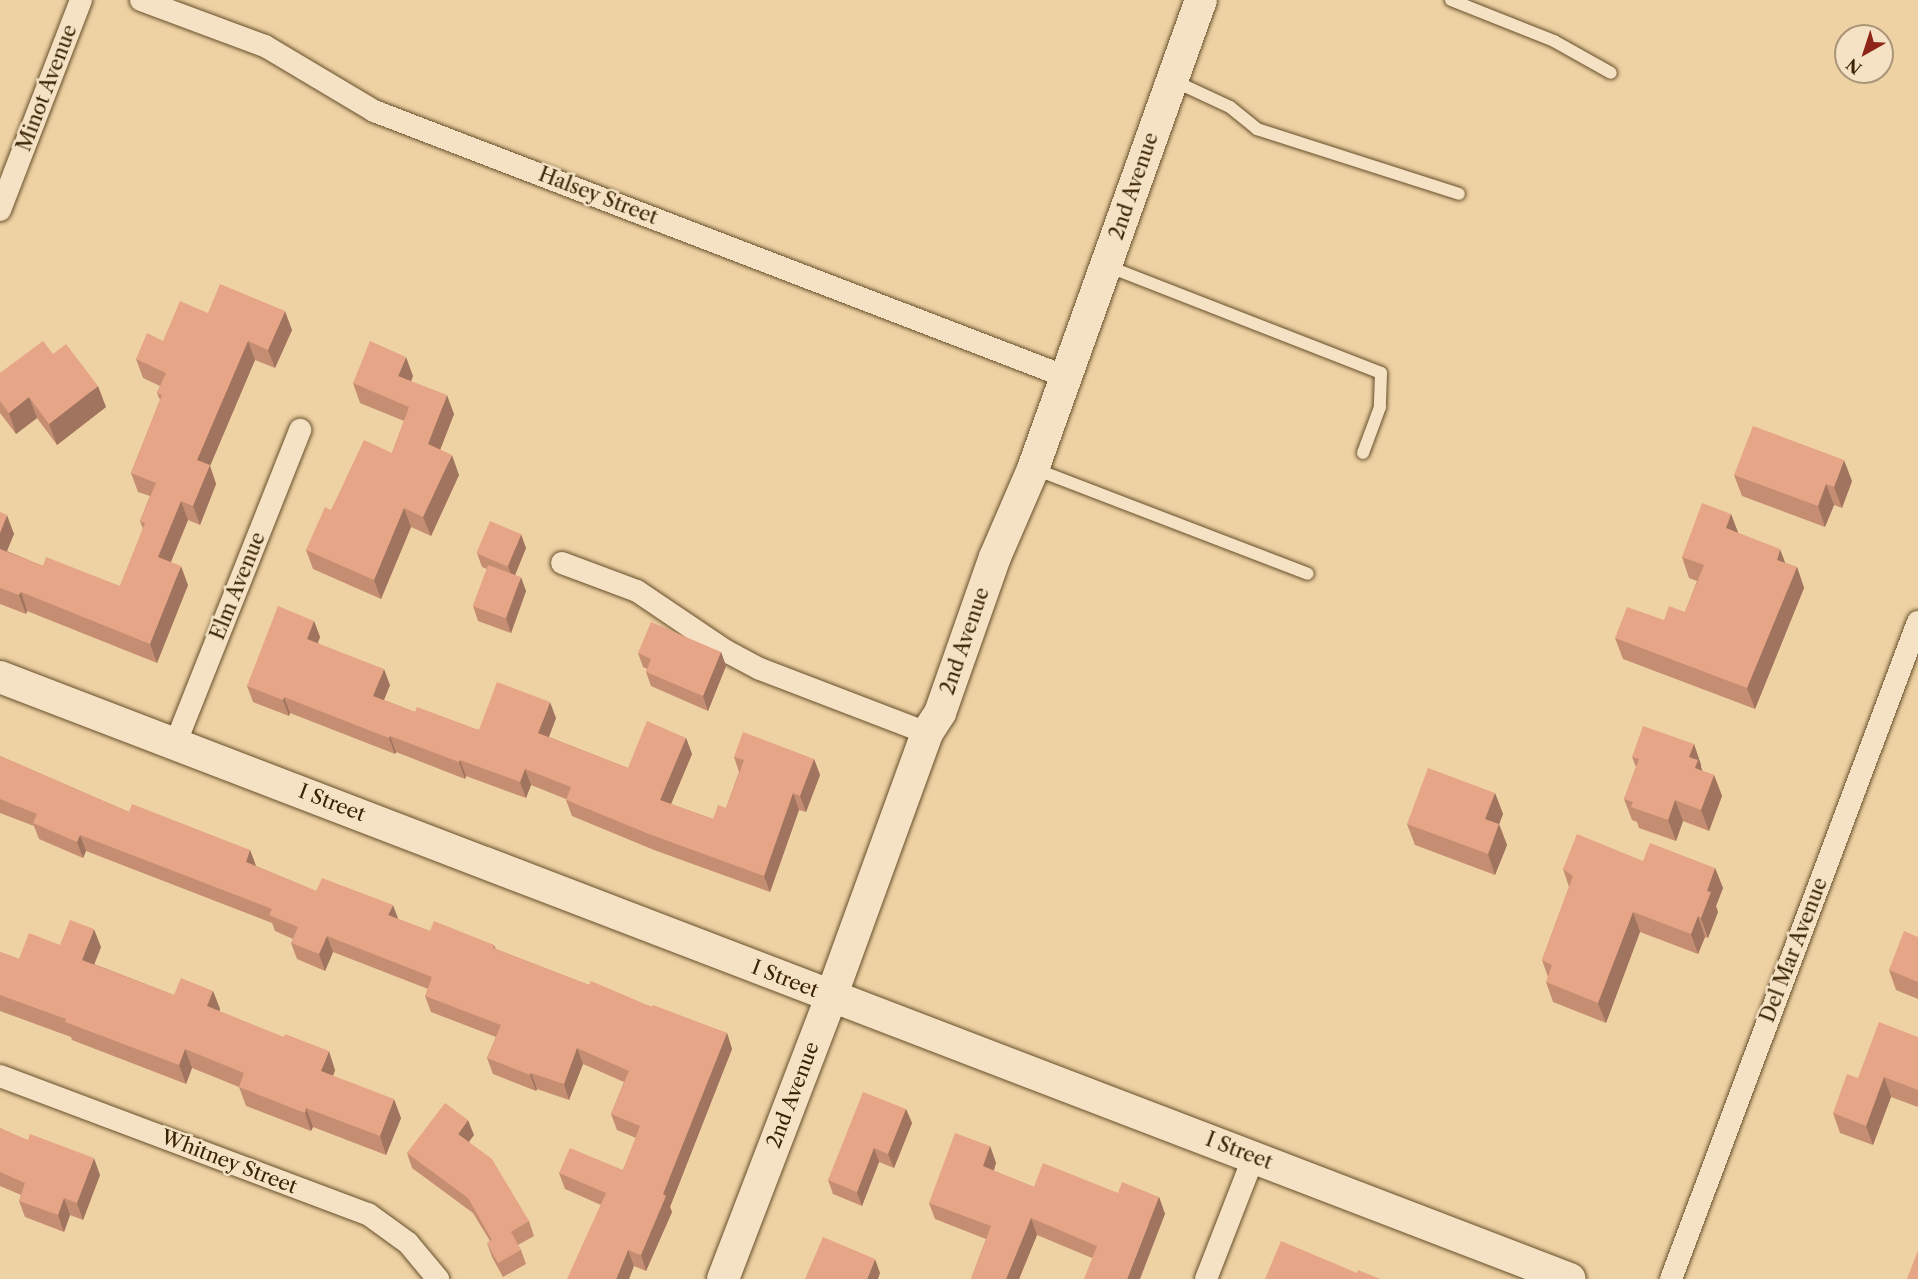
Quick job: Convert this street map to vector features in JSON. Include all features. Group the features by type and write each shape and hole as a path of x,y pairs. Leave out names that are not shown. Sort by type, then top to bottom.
{"street":[{"name":"Minot Avenue","path":"0,210 81,0"},
{"name":"Halsey Street","path":"141,0 265,46 374,111 1064,376"},
{"name":"2nd Avenue","path":"723,1279 831,997 927,733 940,713 995,557 1033,469 1064,376 1107,266 1171,79 1201,0"},
{"name":"Elm Avenue","path":"176,742 300,430"},
{"path":"562,563 637,591 726,651 760,669 927,733"},
{"name":"Del Mar Avenue","path":"1671,1279 1918,622"},
{"name":"I Street","path":"0,677 176,742 831,997 1254,1156 1570,1279"},
{"name":"Whitney Street","path":"0,1076 368,1214 408,1243 438,1279"},
{"path":"1206,1279 1254,1156"}],"lane":[{"path":"1451,0 1554,41 1611,73"},
{"path":"1171,79 1230,107 1257,129 1459,194"},
{"path":"1107,266 1381,373 1380,407 1363,453"},
{"path":"1033,469 1308,574"}],"building":[{"path":"220,284 285,311 268,350 248,341 197,460 210,465 193,506 181,501 158,557 181,566 150,644 21,592 19,595 0,588 0,549 43,566 46,557 120,586 145,523 140,521 156,483 131,473 162,395 157,393 166,373 136,359 147,333 163,341 180,301 208,313"},
{"path":"43,341 53,354 66,344 98,386 49,424 29,397 9,413 0,401 0,373"},
{"path":"370,341 406,357 398,376 447,395 428,444 452,455 423,517 404,508 374,580 306,550 325,507 331,510 364,440 392,453 409,407 353,383"},
{"path":"1753,426 1844,460 1834,487 1826,484 1818,506 1734,475"},
{"path":"1702,503 1731,514 1726,528 1780,549 1777,560 1797,567 1747,688 1615,638 1627,607 1664,620 1669,606 1685,612 1704,565 1682,557"},
{"path":"0,512 7,515 0,533"},
{"path":"490,521 521,534 508,567 476,553"},
{"path":"488,565 521,577 506,618 473,606"},
{"path":"278,606 314,621 307,639 384,669 373,696 415,712 417,707 479,730 497,682 550,702 538,733 628,768 647,721 686,738 660,800 713,819 718,805 726,808 744,760 734,757 743,732 814,759 800,796 793,793 764,876 649,834 566,800 571,787 525,769 520,782 390,736 389,738 284,697 283,700 247,686"},
{"path":"651,622 721,652 703,696 646,672 651,659 638,653"},
{"path":"1643,726 1694,744 1689,757 1698,760 1695,768 1714,775 1701,810 1675,800 1668,820 1631,807 1633,802 1624,799 1639,759 1632,757"},
{"path":"0,756 129,812 132,804 250,850 246,862 316,891 322,878 393,905 388,915 430,931 434,921 494,945 493,948 589,985 591,981 652,1007 653,1005 727,1033 663,1194 666,1196 641,1255 628,1250 616,1279 567,1279 606,1193 559,1173 570,1148 623,1170 640,1126 611,1114 629,1071 577,1048 564,1084 531,1073 530,1075 487,1058 501,1025 425,996 432,977 327,936 319,954 291,943 298,927 269,915 272,909 80,835 77,842 33,823 37,814 0,799"},
{"path":"1428,768 1495,793 1485,819 1499,824 1488,854 1407,824"},
{"path":"1577,834 1643,861 1650,843 1715,868 1707,891 1711,892 1701,918 1698,916 1691,934 1633,912 1598,1003 1546,982 1552,965 1542,960 1573,876 1563,869"},
{"path":"70,920 94,929 82,960 174,995 181,978 213,991 207,1006 284,1037 285,1034 329,1051 321,1071 394,1099 380,1136 306,1108 305,1113 239,1087 244,1073 185,1049 179,1065 0,995 0,952 19,959 29,933 60,945"},
{"path":"1904,931 1918,937 1918,982 1889,970"},
{"path":"1879,1022 1918,1037 1918,1090 1884,1077 1866,1126 1833,1113 1847,1074 1858,1078"},
{"path":"863,1092 906,1109 888,1154 874,1148 857,1192 828,1180"},
{"path":"445,1103 468,1120 458,1134 492,1159 529,1221 511,1232 521,1250 498,1263 487,1243 492,1240 468,1198 407,1153"},
{"path":"0,1128 28,1140 30,1134 94,1158 77,1203 64,1198 58,1215 19,1201 25,1183 0,1172"},
{"path":"955,1133 990,1146 983,1166 1034,1187 1043,1163 1118,1193 1122,1182 1159,1197 1127,1279 1084,1279 1097,1246 1031,1218 1006,1279 971,1279 991,1226 929,1203"},
{"path":"823,1237 875,1259 867,1279 805,1279"},
{"path":"1281,1241 1357,1273 1358,1270 1380,1279 1265,1279"},
{"path":"1918,1250 1918,1279 1907,1279"}]}
